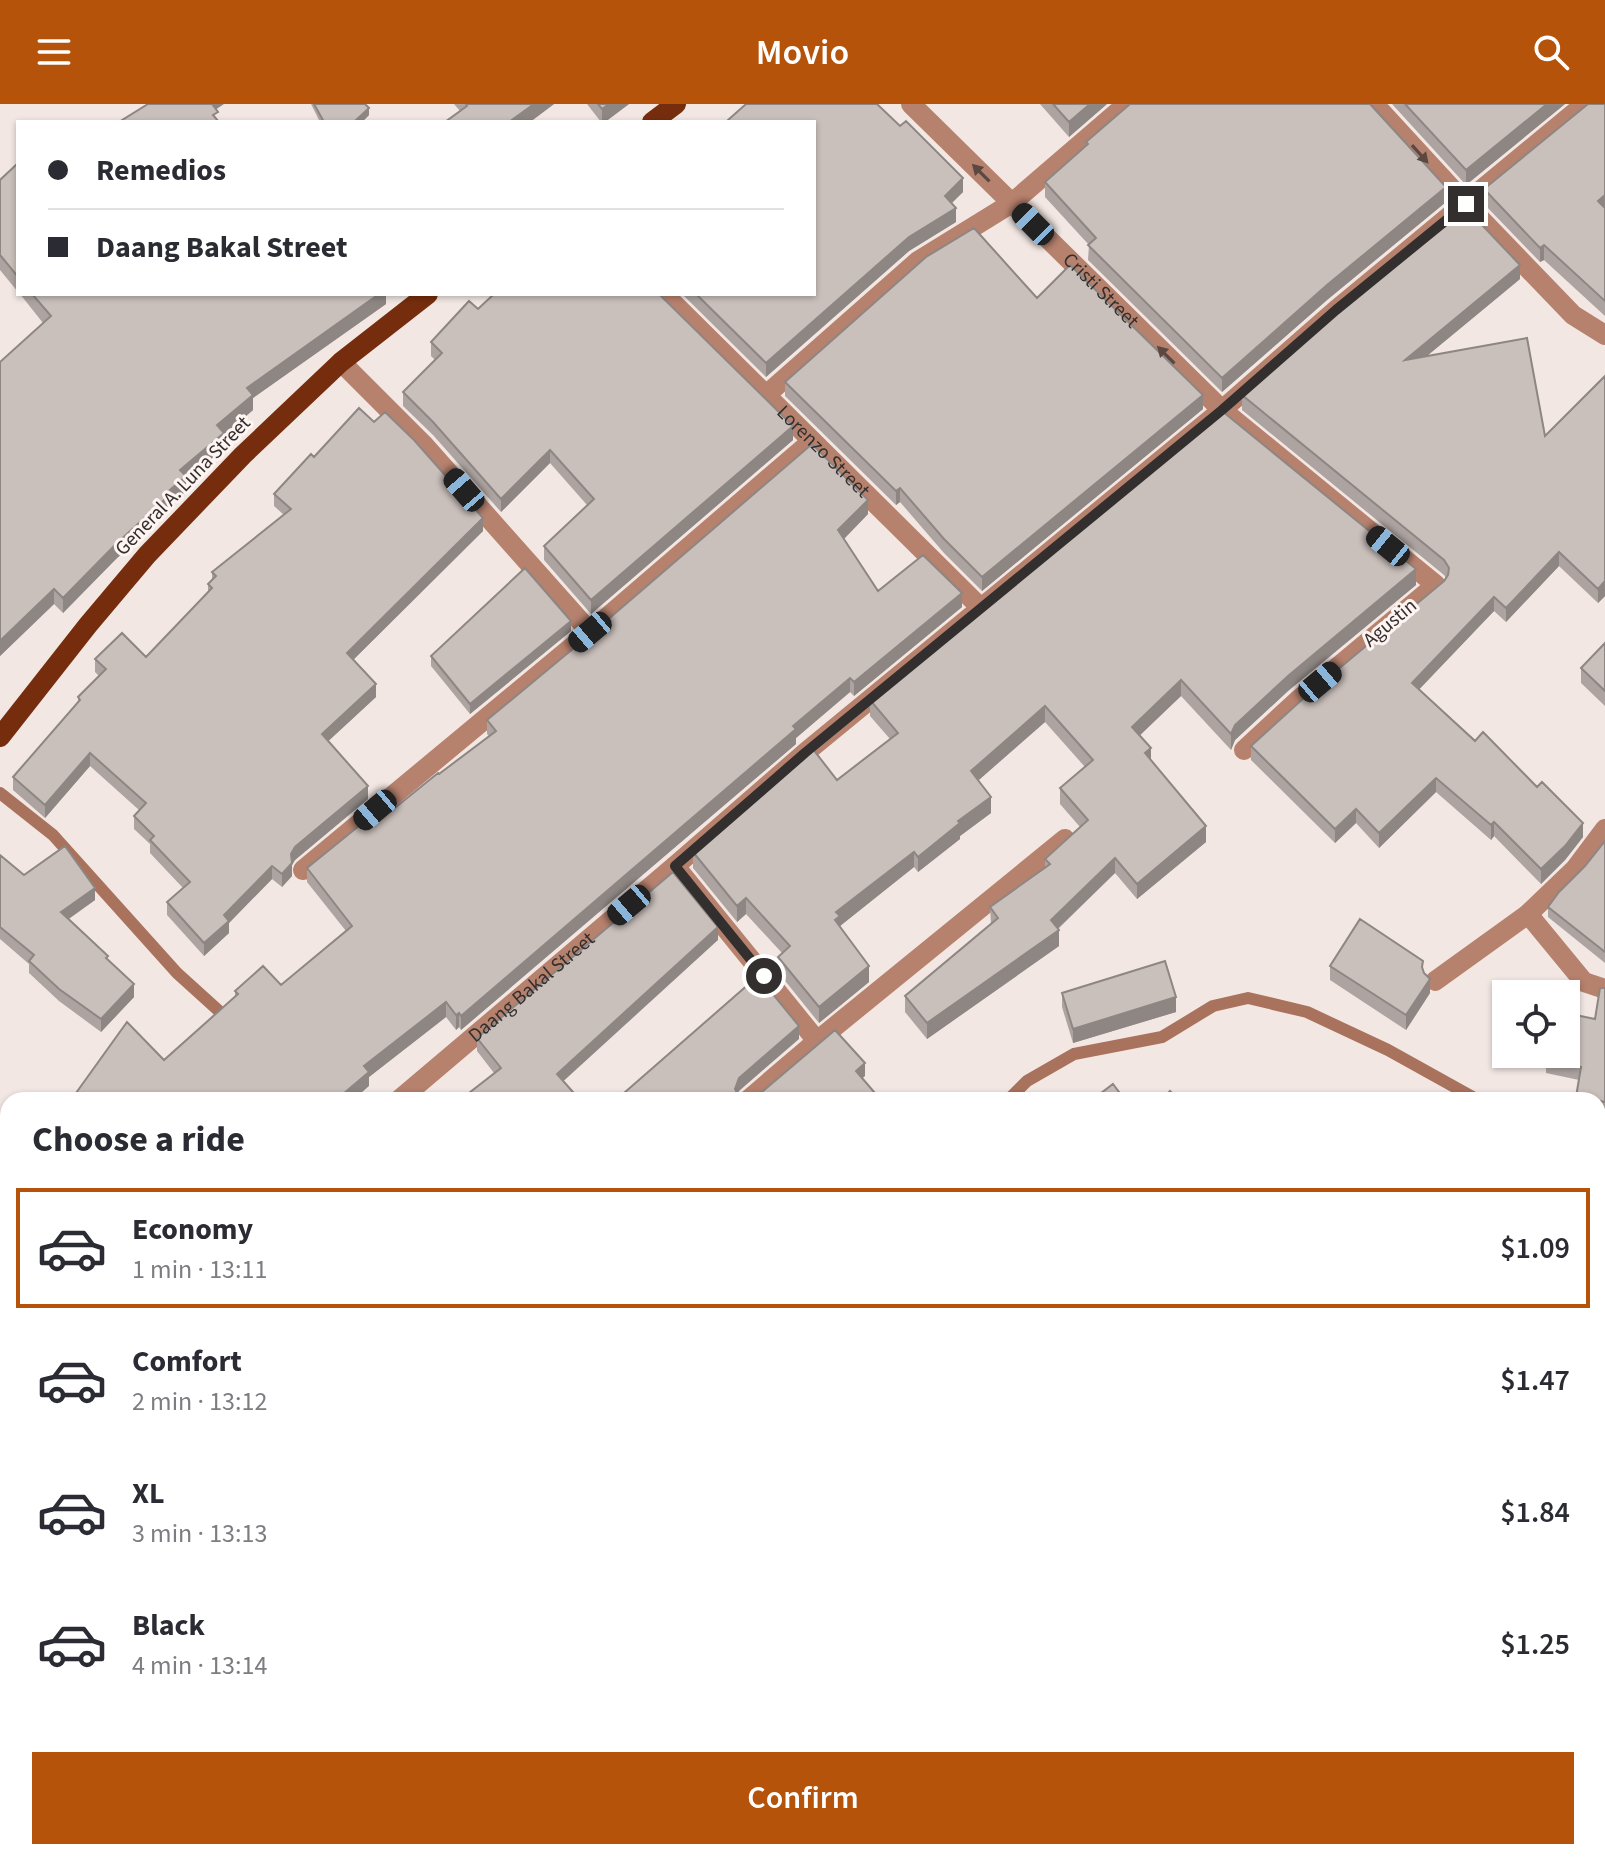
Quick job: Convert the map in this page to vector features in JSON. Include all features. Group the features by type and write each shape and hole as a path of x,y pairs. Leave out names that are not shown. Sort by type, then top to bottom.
{"main road":[{"path":"655,120 676,104"},
{"name":"General A. Luna Street","path":"0,737 147,555 243,455 341,362 425,296"}],"street":[{"name":"Cristi Street","path":"911,104 1222,410"},
{"path":"766,395 918,261 1012,203 1127,104"},
{"path":"1374,104 1573,315 1605,335"},
{"name":"Daang Bakal Street","path":"408,1092 806,752 1222,410 1336,310 1585,104"},
{"name":"Lorenzo Street","path":"666,296 982,609"},
{"path":"341,362 423,444 590,632"},
{"name":"Agustin","path":"1222,410 1436,585 1297,701 1244,750"},
{"path":"303,870 590,632 812,441"},
{"path":"1435,981 1528,914 1575,869 1605,829"},
{"path":"757,1092 1065,839"},
{"path":"675,866 817,1041"},
{"path":"1528,914 1584,982 1605,989"}],"building":[{"path":"148,104 212,104 218,112 213,115 217,120 122,120"},
{"path":"314,104 365,104 369,108 356,120 323,120"},
{"path":"534,104 512,120 448,120 467,106"},
{"path":"746,104 877,104 900,126 906,121 963,178 945,196 956,208 909,237 766,363 698,296 816,296 816,120 728,120"},
{"path":"1053,104 1090,104 1069,122"},
{"path":"1130,104 1370,104 1446,187 1327,285 1222,378 1088,245 1096,238 1045,182"},
{"path":"1405,104 1547,104 1466,170"},
{"path":"1588,104 1605,104 1605,195 1598,201 1605,208 1605,301 1544,245 1540,248 1484,189"},
{"path":"16,165 16,275 0,255 0,180"},
{"path":"1464,206 1520,265 1405,360 1527,338 1545,436 1605,376 1605,581 1598,589 1559,552 1506,608 1494,597 1412,683 1475,741 1483,732 1537,787 1542,782 1583,823 1541,869 1494,822 1491,825 1436,778 1379,833 1356,809 1335,829 1251,746 1444,581 1449,568 1444,560 1242,395 1344,305"},
{"path":"974,228 1037,298 1070,265 1203,395 982,577 900,488 896,491 785,382 926,257"},
{"path":"34,296 376,296 247,388 253,395 217,425 224,433 180,470 186,476 170,490 173,492 63,598 54,589 0,641 0,362 51,316"},
{"path":"492,296 661,296 793,426 591,600 544,546 594,499 550,450 501,499 403,392 442,353 431,342 469,301 478,309"},
{"path":"359,408 374,422 385,412 483,518 347,653 376,684 322,734 368,786 295,847 291,854 292,863 282,874 272,866 224,915 229,921 204,943 167,902 190,882 150,840 154,836 134,816 146,803 90,753 45,805 13,777 80,700 78,697 106,669 95,659 122,633 146,657 212,588 208,584 216,576 212,572 291,509 274,494 311,454 314,457"},
{"path":"1222,411 1416,569 1288,676 1235,725 1231,734 1181,680 1132,727 1151,748 1145,753 1206,826 1137,884 1115,858 1051,920 1059,930 927,1023 905,996 998,918 990,907 1050,864 1045,859 1088,820 1060,788 1093,760 1045,706 971,771 991,797 958,821 960,823 918,857 914,852 836,912 840,916 835,920 869,966 819,1007 778,957 790,946 746,898 737,906 693,852 812,748 837,780 898,733 870,700"},
{"path":"812,444 868,500 838,530 878,591 923,555 962,593 854,682 850,678 793,726 796,729 461,1016 459,1013 456,1015 446,1002 364,1066 369,1072 345,1092 77,1092 127,1022 164,1060 238,994 235,991 263,966 281,985 352,926 307,868 386,804 391,811 496,731 487,720"},
{"path":"525,568 571,621 470,704 431,656"},
{"path":"1605,643 1605,691 1581,668"},
{"path":"1605,841 1605,952 1548,907"},
{"path":"65,846 95,888 61,912 134,984 101,1019 59,989 29,961 34,955 0,927 0,855 24,875"},
{"path":"673,872 718,927 557,1074 573,1092 470,1092 501,1068 477,1038"},
{"path":"1360,919 1423,961 1424,973 1430,979 1406,1015 1330,966"},
{"path":"1165,961 1176,997 1073,1029 1062,993"},
{"path":"758,976 799,1026 739,1078 736,1092 625,1092"},
{"path":"1600,988 1605,988 1605,1092 1577,1092 1581,1067 1580,1016 1595,1019"},
{"path":"835,1030 865,1063 856,1071 874,1092 762,1092"},
{"path":"1113,1084 1119,1092 1102,1092"}],"waterway":[{"path":"0,793 53,835 177,973 230,1021"},
{"path":"1016,1092 1027,1081 1074,1054 1162,1037 1213,1006 1248,998 1307,1012 1388,1050 1464,1092"}],"route":[{"path":"764,976 675,866 806,752 1222,410 1336,310 1466,204"}]}
